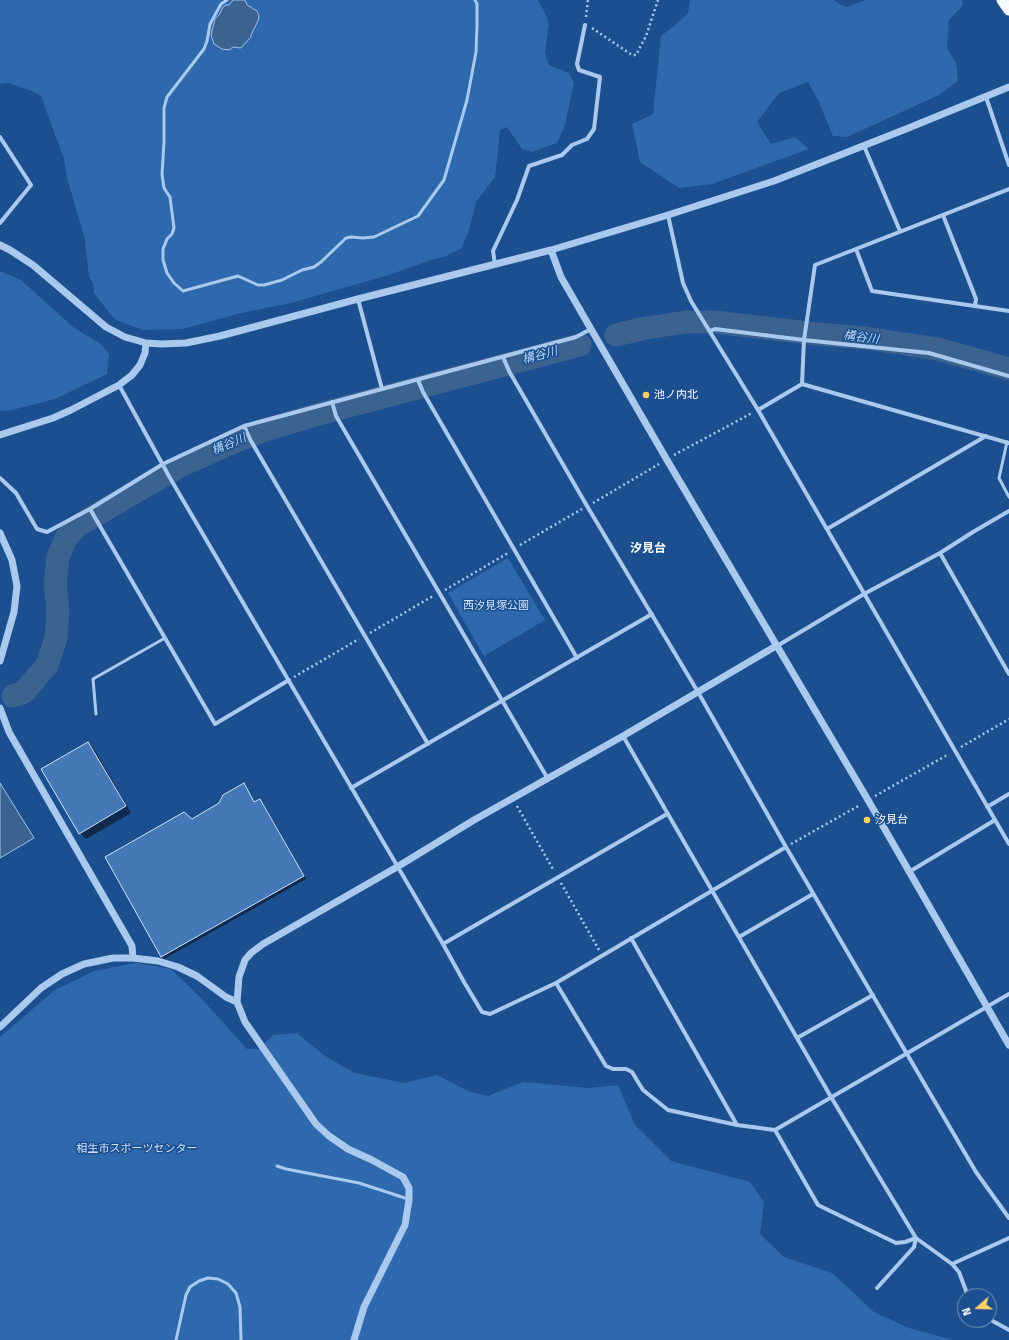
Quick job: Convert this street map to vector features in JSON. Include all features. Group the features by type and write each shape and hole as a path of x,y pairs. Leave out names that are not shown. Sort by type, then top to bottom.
{"highway":[{"path":"1002,0 1009,10"}],"street":[{"path":"495,264 494,251 517,200 529,166 562,155 572,145 587,139 594,129 600,77 579,70 577,64 585,25"},
{"path":"0,245 32,265 106,327 125,337 146,343 186,343 220,336 551,250 668,216 774,181 1009,87"},
{"path":"986,97 1009,165"},
{"path":"0,137 30,185 0,222"},
{"path":"864,146 900,231"},
{"path":"802,384 806,328 815,265 1009,189"},
{"path":"943,215 976,299 975,306"},
{"path":"668,216 684,283 691,301 758,410 1009,844"},
{"path":"856,249 872,291 1009,311"},
{"path":"551,250 561,277 776,646 868,800 986,1008 1009,1045"},
{"path":"358,299 382,389"},
{"path":"0,478 16,493 37,529 47,532 90,509 163,464 244,426 504,358 576,336 591,329"},
{"path":"710,331 715,329 930,353 1009,376"},
{"path":"0,435 53,418 119,385 132,375 140,365 145,353 146,343"},
{"path":"504,358 509,371 587,506 698,692 813,894 976,1172 1009,1218"},
{"path":"418,381 577,658"},
{"path":"758,410 802,384 1008,442"},
{"path":"119,385 170,478 482,1012 490,1014 556,982 786,847"},
{"path":"332,404 336,416 548,779"},
{"path":"244,426 251,441 428,744"},
{"path":"827,529 986,436"},
{"path":"90,509 215,724 289,680"},
{"path":"354,1340 364,1307 405,1225 409,1200 409,1188 403,1177 348,1149 329,1136 316,1124 245,1022 237,1002 241,968 245,960 251,953 263,944 864,594 940,553 1009,511"},
{"path":"0,533 12,560 16,586 14,612 0,661"},
{"path":"940,553 1009,674"},
{"path":"352,788 652,614"},
{"path":"0,710 9,732 132,946 133,958"},
{"path":"622,736 831,1097 916,1238 952,1264 959,1272 965,1288"},
{"path":"987,806 1009,794"},
{"path":"443,944 667,814"},
{"path":"909,872 995,820"},
{"path":"739,937 813,894"},
{"path":"631,938 737,1124"},
{"path":"0,1027 41,988 62,974 84,964 113,958 133,958 158,961 178,967 197,976 226,997 237,1002"},
{"path":"556,982 589,1040 606,1066 613,1069 626,1069 632,1072 643,1090 668,1110 775,1130 1009,994"},
{"path":"797,1038 873,995"},
{"path":"775,1130 818,1205 896,1243 905,1242 916,1238"},
{"path":"877,1288 914,1247 916,1238"},
{"path":"952,1264 1009,1238"},
{"path":"997,1323 1009,1330"}],"lane":[{"path":"227,0 221,4 210,24 204,49 167,97 164,108 162,174 164,188 170,197 174,228 163,249 163,260 167,273 174,283 183,291 234,276 238,276 258,285 264,285 282,280 302,270 314,267 346,238 374,237 418,216 444,180 468,100 476,52 478,26 475,0"},
{"path":"1008,442 999,478 1009,497"},
{"path":"96,714 93,679 165,638"},
{"path":"277,1166 360,1183 409,1200"},
{"path":"176,1340 186,1295 190,1287 199,1281 208,1278 218,1279 228,1284 236,1293 240,1307 240,1340"}],"path":[{"path":"588,0 585,25 632,55 636,55 646,36 658,0"},
{"path":"289,680 587,506 758,410"},
{"path":"786,847 1009,719"}],"green space":[{"path":"0,0 538,0 549,23 545,53 549,65 569,73 574,83 565,125 557,143 532,152 522,149 507,127 500,130 495,177 476,202 469,230 461,249 447,256 389,275 291,303 241,313 183,329 142,330 114,319 94,293 93,283 89,277 85,240 67,178 64,159 41,96 32,91 8,83 0,84"},
{"path":"690,0 833,0 846,7 866,0 962,0 963,5 949,20 947,48 956,63 958,81 939,95 847,137 833,136 818,100 808,82 779,93 757,122 771,144 795,137 809,149 712,184 679,188 640,162 632,124 653,114 661,36 688,13"},
{"path":"0,271 21,280 73,327 102,345 109,354 107,374 55,399 12,410 0,411"},
{"name":"西汐見塚公園","path":"508,558 545,620 484,656 448,593"},
{"name":"相生市スポーツセンター","path":"136,963 171,969 201,998 247,1049 259,1049 273,1035 297,1033 325,1056 355,1073 404,1083 437,1075 468,1091 488,1096 523,1082 589,1088 618,1085 635,1125 671,1161 750,1182 764,1202 760,1234 784,1257 832,1273 874,1312 909,1328 953,1340 0,1340 0,1037 55,990 94,971"}],"shaded area":[{"path":"233,0 245,0 247,5 257,11 259,16 258,21 251,37 241,48 233,47 229,50 222,49 214,44 211,35 215,19 223,7 229,5"},
{"path":"0,783 34,838 0,858"}],"building":[{"path":"88,742 126,806 79,834 41,769"},
{"path":"244,783 254,802 260,799 304,876 161,957 105,857 184,812 192,819 219,803 223,795"}],"waterway":[{"name":"構谷川","path":"616,335 646,328 686,322 714,322 865,338 938,349 1009,369"},
{"name":"構谷川","path":"13,696 24,692 47,665 56,638 58,610 55,584 58,557 66,538 77,526 180,466 262,431 319,414 580,345"}],"place":[{"name":"池ノ内北","path":"646,395"},
{"name":"汐見台","path":"867,820"}],"district":[{"name":"汐見台","path":"648,549"}]}
